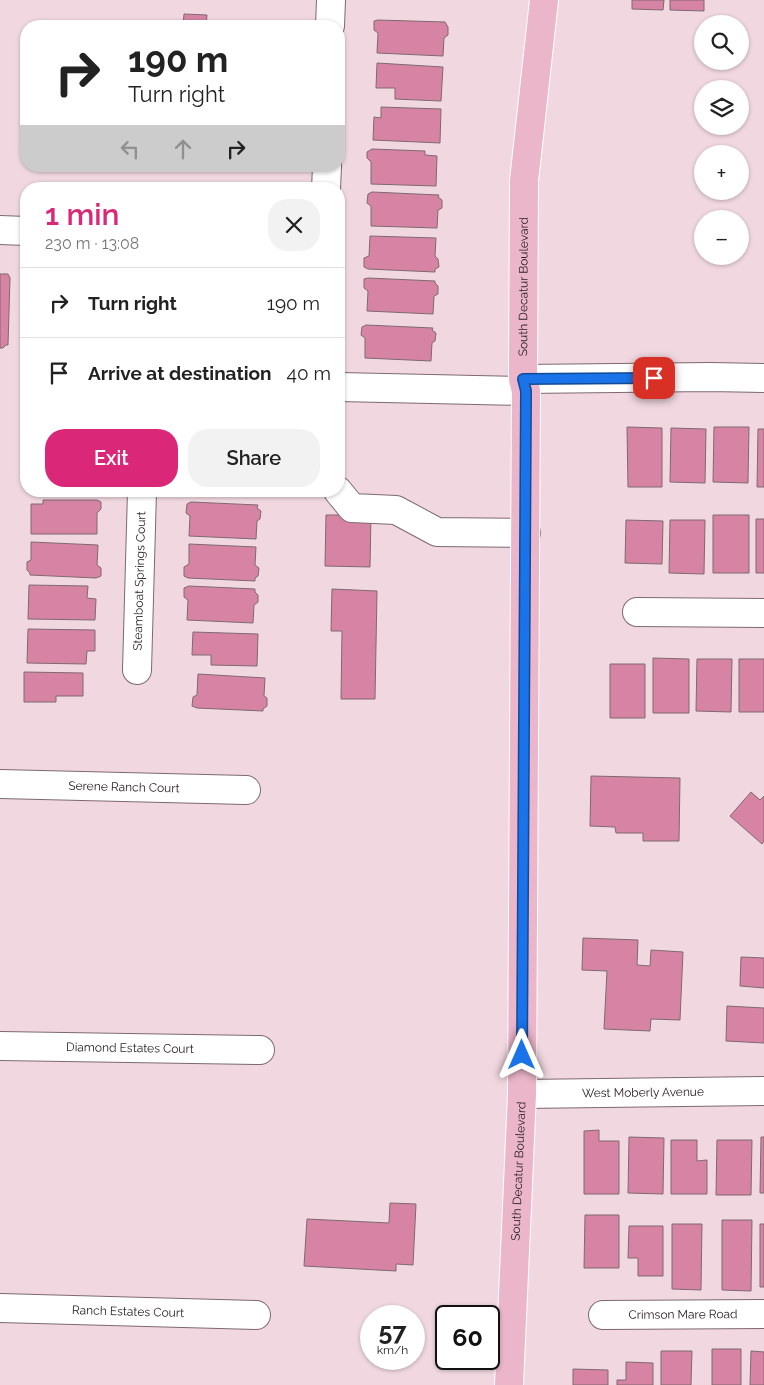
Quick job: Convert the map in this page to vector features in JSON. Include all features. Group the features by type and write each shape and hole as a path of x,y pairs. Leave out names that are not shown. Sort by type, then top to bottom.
{"main road":[{"name":"South Decatur Boulevard","path":"509,1385 522,1094 526,533 524,181 544,0"}],"street":[{"path":"330,20 331,0"},
{"path":"0,230 20,230"},
{"path":"345,387 524,385 701,377 764,378"},
{"name":"Steamboat Springs Court","path":"137,670 142,497"},
{"path":"343,497 352,508 396,510 437,532 526,533"},
{"path":"637,612 764,613"},
{"name":"Serene Ranch Court","path":"0,784 246,790"},
{"name":"Diamond Estates Court","path":"0,1046 260,1050"},
{"name":"West Moberly Avenue","path":"522,1094 764,1091"},
{"name":"Ranch Estates Court","path":"0,1308 256,1314"},
{"name":"Crimson Mare Road","path":"603,1315 764,1314"}],"building":[{"path":"632,0 664,0 663,10 632,9"},
{"path":"670,0 704,0 704,11 670,10"},
{"path":"184,14 207,15 207,20 184,20"},
{"path":"374,21 445,22 448,27 448,35 444,38 443,56 377,53 378,33 374,30"},
{"path":"377,63 443,67 441,101 395,99 395,88 376,88"},
{"path":"381,107 441,109 440,143 373,140 374,117 381,118"},
{"path":"372,149 425,151 425,155 437,156 436,186 371,184 371,162 367,158 367,152"},
{"path":"372,192 439,195 438,197 442,200 442,208 438,210 437,228 371,226 371,206 367,203 368,194"},
{"path":"370,236 436,238 435,256 438,259 439,267 435,269 435,272 368,269 364,267 364,258 369,256"},
{"path":"0,274 8,274 10,278 8,345 3,348 0,348"},
{"path":"364,279 435,281 438,286 438,294 434,296 433,314 367,311 368,291 364,288"},
{"path":"366,325 433,328 432,330 436,333 435,341 432,343 431,361 365,358 365,338 361,335 362,327"},
{"path":"627,427 662,428 662,487 628,487"},
{"path":"714,427 749,427 748,483 713,482"},
{"path":"671,428 706,429 705,483 670,482"},
{"path":"758,429 764,429 764,487 757,487"},
{"path":"43,500 97,500 101,502 101,509 97,513 97,534 31,534 31,504 43,504"},
{"path":"191,502 258,505 257,508 261,511 260,519 257,521 256,539 189,536 190,516 186,513 187,504"},
{"path":"326,515 371,515 370,567 325,566"},
{"path":"713,515 749,515 749,573 713,573"},
{"path":"756,519 764,519 764,573 756,573"},
{"path":"626,520 663,521 662,564 625,563"},
{"path":"670,520 705,520 704,574 669,573"},
{"path":"31,542 98,545 97,565 101,568 101,576 96,578 30,575 27,570 27,562 31,560"},
{"path":"189,544 256,547 255,565 259,568 258,576 255,578 255,581 188,578 184,576 184,567 189,564"},
{"path":"29,585 88,586 87,598 96,599 95,620 28,619"},
{"path":"189,586 255,589 258,595 258,602 254,605 253,623 187,620 188,600 184,597 184,588"},
{"path":"332,589 377,591 375,699 341,699 342,631 331,631"},
{"path":"28,629 95,630 95,651 87,651 86,664 27,663"},
{"path":"193,632 258,634 257,666 211,665 211,655 192,655"},
{"path":"653,658 689,659 689,713 653,713"},
{"path":"697,659 732,659 731,712 696,711"},
{"path":"739,659 764,659 764,712 739,712"},
{"path":"610,664 645,664 645,718 610,718"},
{"path":"24,672 83,673 83,696 56,696 56,702 24,702"},
{"path":"198,674 265,678 264,696 267,698 267,706 263,711 197,708 192,706 193,697 197,695"},
{"path":"591,776 680,778 679,841 643,841 643,833 616,833 615,827 590,826"},
{"path":"751,792 760,800 764,796 764,841 762,844 730,816"},
{"path":"583,938 638,940 637,965 650,966 651,950 683,952 680,1020 651,1019 650,1031 604,1029 607,971 582,970"},
{"path":"741,957 764,958 764,988 740,986"},
{"path":"727,1006 764,1008 764,1043 726,1041"},
{"path":"599,1130 599,1141 619,1141 619,1194 584,1194 584,1131"},
{"path":"629,1137 664,1138 663,1194 628,1193"},
{"path":"761,1137 764,1137 764,1193 760,1193"},
{"path":"671,1140 697,1140 697,1161 707,1160 707,1194 671,1194"},
{"path":"717,1140 752,1140 751,1195 716,1195"},
{"path":"390,1203 416,1204 413,1265 396,1264 396,1271 304,1266 307,1219 389,1223"},
{"path":"585,1215 619,1215 619,1268 584,1268"},
{"path":"722,1220 752,1220 751,1291 722,1290"},
{"path":"672,1224 702,1224 701,1290 672,1289"},
{"path":"760,1224 764,1224 764,1287 760,1287"},
{"path":"629,1226 663,1226 663,1276 638,1276 638,1258 628,1258"},
{"path":"712,1349 741,1349 741,1385 712,1385"},
{"path":"661,1351 692,1351 691,1385 661,1385"},
{"path":"751,1351 764,1352 764,1385 750,1385"},
{"path":"626,1362 653,1363 653,1385 617,1385 617,1380 626,1380"},
{"path":"573,1369 608,1370 608,1385 573,1385"}],"route":[{"path":"522,1055 526,533 526,391 523,379 654,378"}]}
